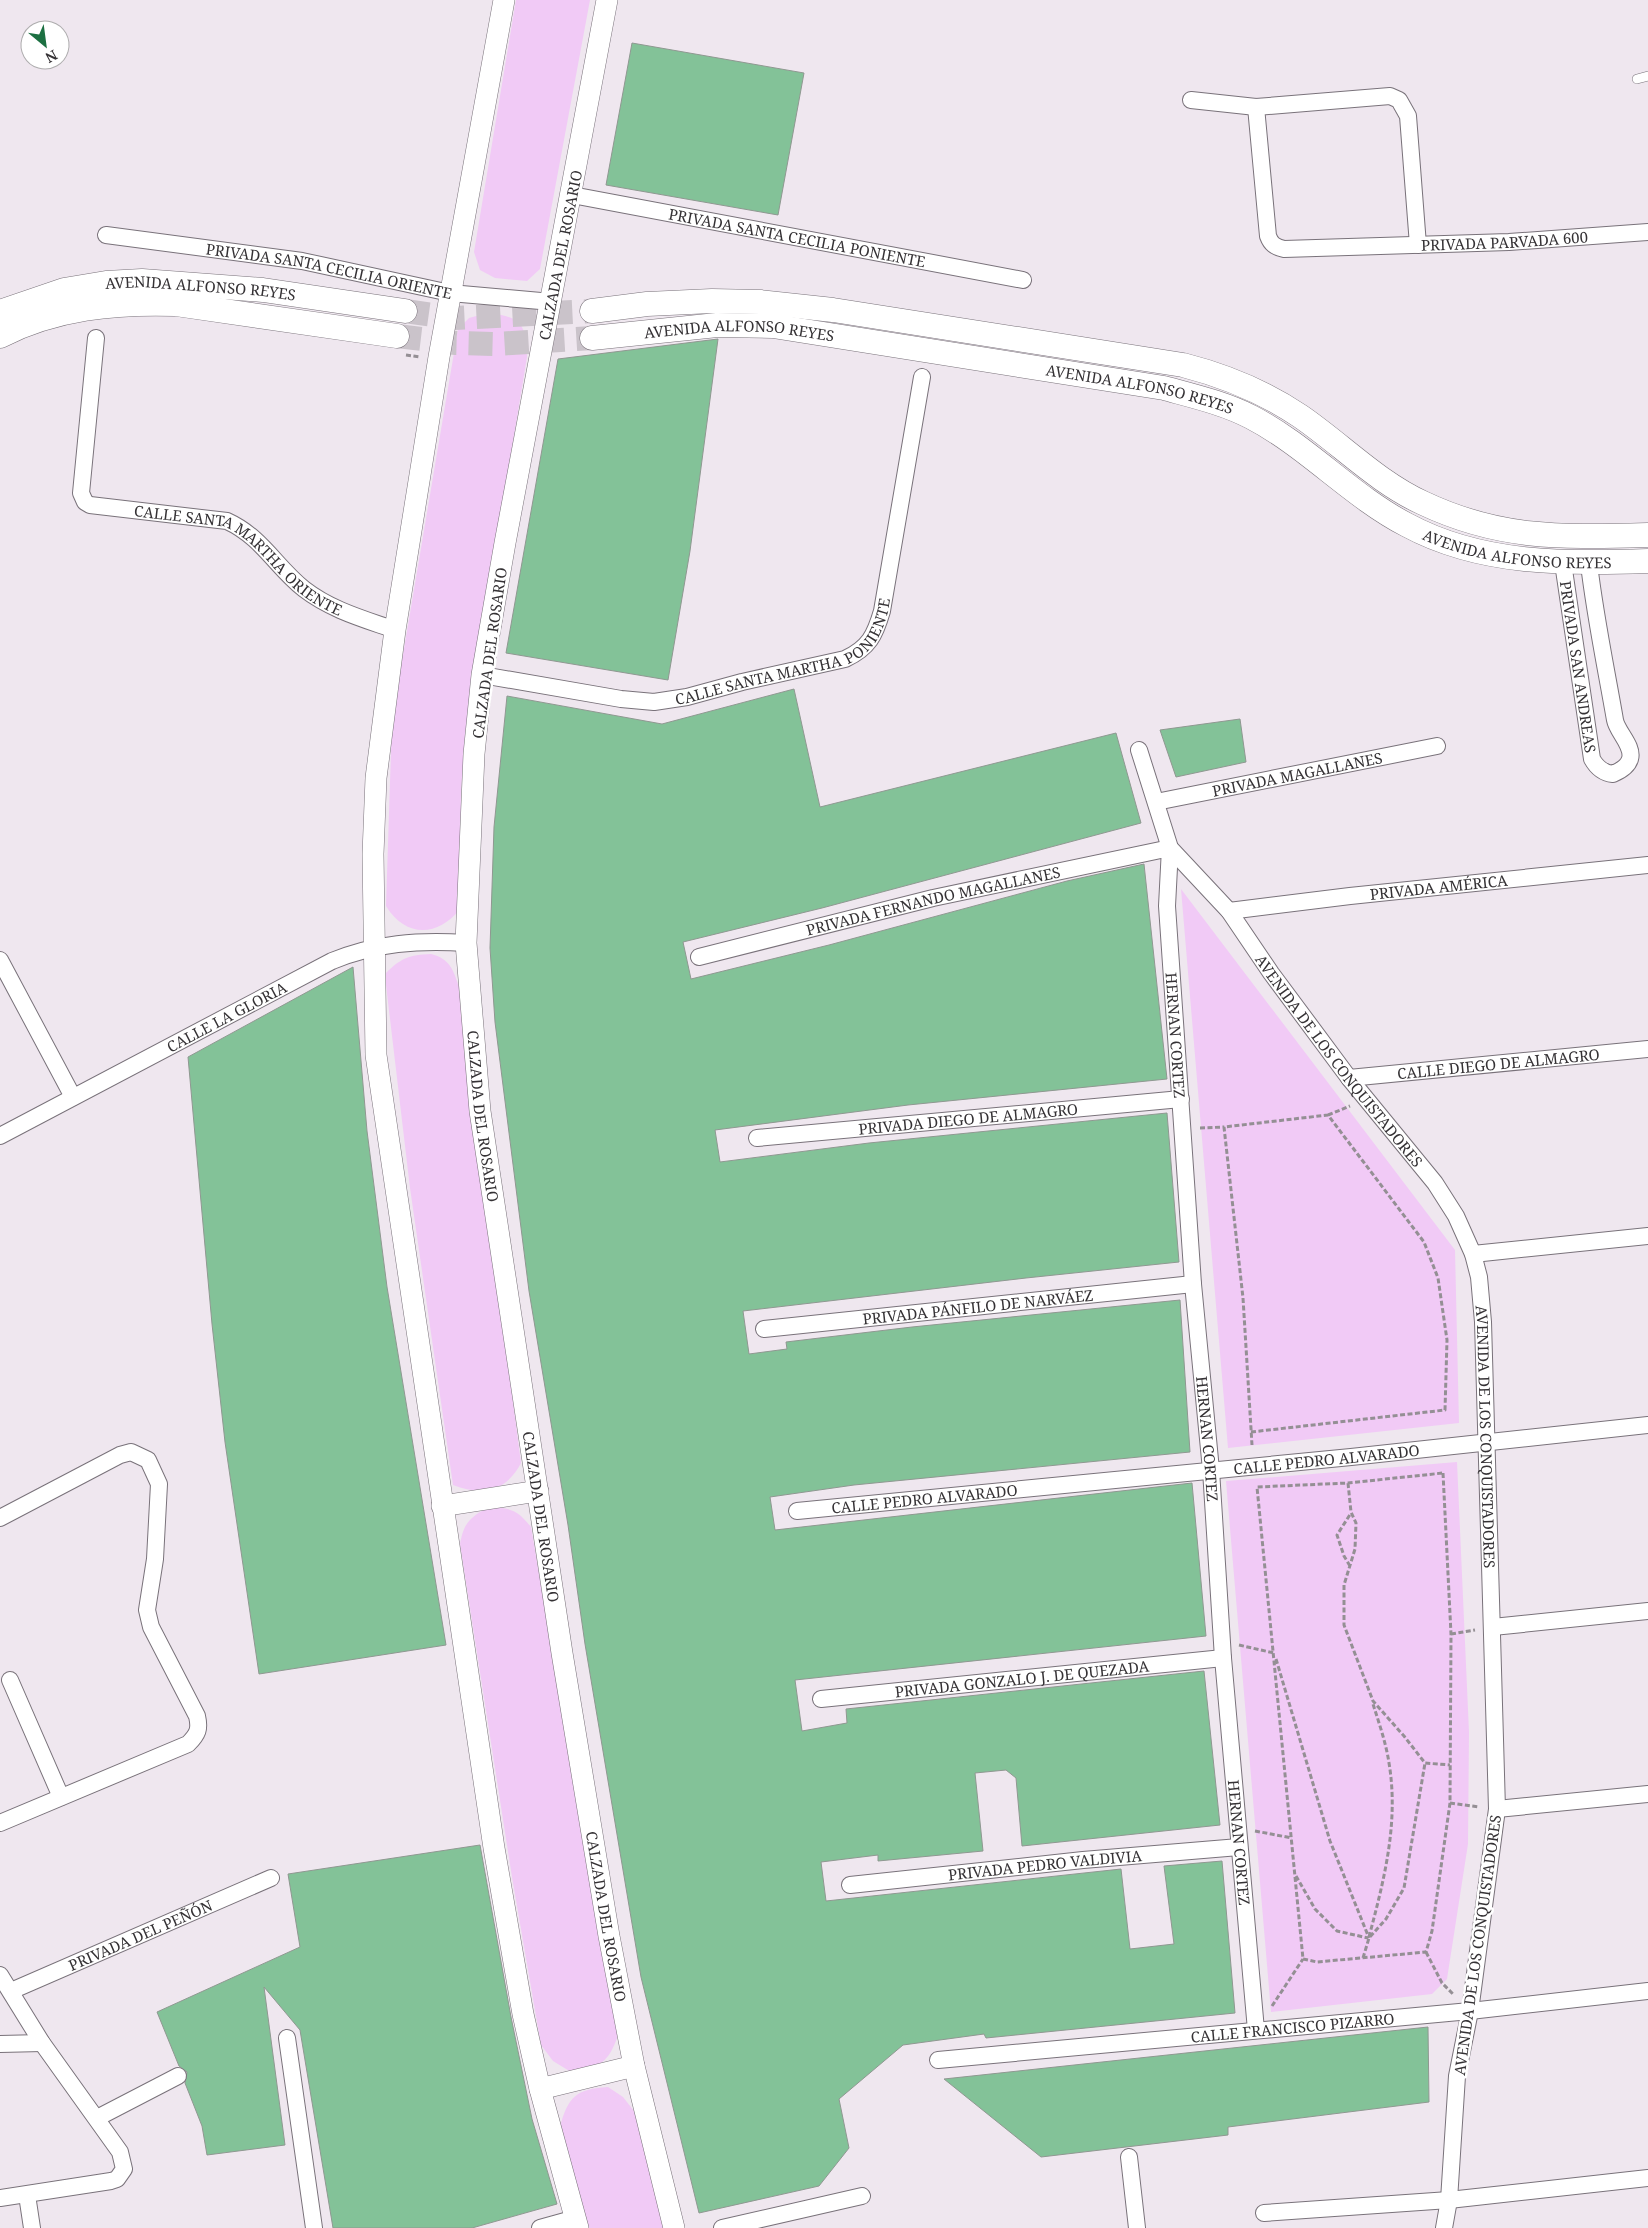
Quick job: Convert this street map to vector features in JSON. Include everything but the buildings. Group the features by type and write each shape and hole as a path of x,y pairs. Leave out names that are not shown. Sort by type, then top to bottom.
{"main road":[{"name":"AVENIDA ALFONSO REYES","path":"0,312 64,290 106,283 142,281 263,290 405,311"},
{"name":"AVENIDA ALFONSO REYES","path":"592,311 646,304 712,301 760,302 833,310 1183,365 1224,376 1263,392 1300,416 1381,478 1421,503 1461,519 1496,529 1532,535 1648,535"},
{"name":"AVENIDA ALFONSO REYES","path":"0,336 69,312 106,304 143,303 176,304 400,346"},
{"name":"AVENIDA ALFONSO REYES","path":"592,338 717,325 773,326 1164,388 1215,402 1251,417 1286,439 1366,500 1407,526 1453,544 1492,554 1532,561 1589,564 1648,561"}],"street":[{"path":"504,0 450,293 395,630 376,778 373,854 376,946 376,1055 494,1848 523,2014 540,2089 577,2223 540,2228"},
{"name":"CALZADA DEL ROSARIO","path":"607,0 482,675 474,754 466,943 480,1111 564,1663 609,1936 634,2066 674,2228"},
{"name":"PRIVADA PARVADA 600","path":"1191,100 1256,107 1390,96 1399,100 1408,116 1418,245 1648,232"},
{"path":"1256,107 1268,236 1271,243 1284,249 1418,245"},
{"name":"PRIVADA SANTA CECILIA PONIENTE","path":"572,195 1022,280"},
{"name":"PRIVADA SANTA CECILIA ORIENTE","path":"106,235 302,261 450,293 552,302"},
{"name":"CALLE SANTA MARTHA ORIENTE","path":"96,338 82,498 90,505 227,521 244,529 303,589 327,604 395,630"},
{"name":"CALLE SANTA MARTHA PONIENTE","path":"482,675 621,699 654,702 688,697 742,682 845,659 860,652 870,640 882,612 922,377"},
{"name":"PRIVADA SAN ANDREAS","path":"1562,563 1592,759 1601,771 1613,774 1626,766 1630,758 1630,750 1616,727 1589,564"},
{"name":"PRIVADA MAGALLANES","path":"1156,802 1437,746"},
{"name":"AVENIDA DE LOS CONQUISTADORES","path":"1139,750 1170,848 1229,911 1349,1078 1435,1184 1456,1216 1473,1254 1479,1276 1484,1322 1497,1809 1470,2011 1457,2076 1448,2200 1444,2228"},
{"name":"PRIVADA FERNANDO MAGALLANES","path":"699,957 933,898 1170,848"},
{"name":"HERNAN CORTEZ","path":"1170,848 1167,906 1182,1099 1182,1128 1192,1284 1211,1470 1222,1650 1256,2030"},
{"name":"PRIVADA AMÉRICA","path":"1229,911 1369,894 1648,865"},
{"name":"CALLE LA GLORIA","path":"0,1136 311,972 354,952 376,946 408,942 466,943"},
{"path":"0,960 73,1097"},
{"name":"CALLE DIEGO DE ALMAGRO","path":"1349,1078 1648,1049"},
{"name":"PRIVADA DIEGO DE ALMAGRO","path":"757,1138 1182,1099"},
{"path":"1473,1254 1648,1236"},
{"name":"PRIVADA PÁNFILO DE NARVÁEZ","path":"764,1329 1192,1284"},
{"name":"CALLE PEDRO ALVARADO","path":"797,1511 1648,1425"},
{"path":"0,1518 120,1455 131,1452 148,1460 159,1484 155,1559 147,1610 151,1627 197,1716 199,1726 197,1735 188,1744 0,1824"},
{"path":"442,1506 538,1490"},
{"path":"1493,1627 1648,1611"},
{"name":"PRIVADA GONZALO J. DE QUEZADA","path":"821,1699 1222,1650"},
{"path":"10,1680 61,1797"},
{"path":"1497,1809 1648,1794"},
{"name":"PRIVADA PEDRO VALDIVIA","path":"850,1885 1083,1860 1239,1847"},
{"name":"PRIVADA DEL PEÑÓN","path":"11,1991 271,1878"},
{"path":"0,1975 42,2043 120,2152 124,2169 121,2174 111,2181 0,2198"},
{"name":"CALLE FRANCISCO PIZARRO","path":"938,2060 1470,2011 1648,1991"},
{"path":"287,2038 314,2228"},
{"path":"0,2044 42,2043"},
{"path":"540,2089 634,2066"},
{"path":"97,2118 178,2076"},
{"path":"1130,2157 1137,2228"},
{"path":"1264,2213 1448,2200 1648,2178"},
{"path":"27,2195 32,2228"},
{"path":"722,2228 862,2196"}],"lane":[{"path":"1637,79 1648,76"}],"path":[{"path":"400,346 421,357"},
{"path":"1182,1128 1224,1127 1328,1114 1424,1242 1438,1278 1447,1340 1445,1410 1251,1432"},
{"path":"1224,1127 1243,1298 1252,1445"},
{"path":"1254,2008 1274,2006 1303,1959 1257,1487 1348,1483 1443,1473 1451,1634 1450,1803 1432,1931 1426,1952 1442,1983 1470,2011"},
{"path":"1348,1483 1352,1512 1356,1523 1356,1540 1344,1584 1344,1625 1373,1701 1389,1762 1393,1792 1392,1826 1386,1871 1363,1958"},
{"path":"1350,1566 1344,1556 1337,1535 1352,1512"},
{"path":"1451,1634 1493,1627"},
{"path":"1222,1650 1274,1652"},
{"path":"1274,1652 1330,1841 1368,1938"},
{"path":"1368,1938 1386,1919 1404,1888 1425,1763 1373,1701"},
{"path":"1425,1763 1450,1765"},
{"path":"1450,1803 1497,1809"},
{"path":"1238,1828 1292,1838"},
{"path":"1295,1874 1315,1909 1337,1931 1368,1938"},
{"path":"1303,1959 1318,1962 1426,1952"}],"shaded area":[{"path":"516,0 590,0 540,269 527,281 495,278 480,270 474,252"},
{"path":"487,313 508,317 520,324 526,337 527,357 465,733 461,791 460,909 441,925 422,930 402,924 386,906 392,720 458,329 469,318"},
{"path":"1181,889 1455,1250 1459,1423 1228,1448"},
{"path":"431,954 447,962 455,975 459,987 521,1463 515,1473 501,1486 483,1491 453,1485 410,1188 386,985 386,973 396,964 411,956"},
{"path":"1457,1462 1469,1732 1468,1844 1447,1979 1432,1994 1271,2012 1226,1481"},
{"path":"488,1507 513,1511 521,1516 531,1527 618,2035 611,2052 602,2062 590,2068 571,2072 553,2061 541,2045 512,1877 460,1544 469,1521"},
{"path":"608,2087 623,2097 634,2111 665,2228 586,2228 560,2127 563,2116 575,2096 581,2092"}],"tunnel":[{"path":"405,311 455,318 592,311"},
{"path":"397,336 456,343 495,344 592,338"}]}
